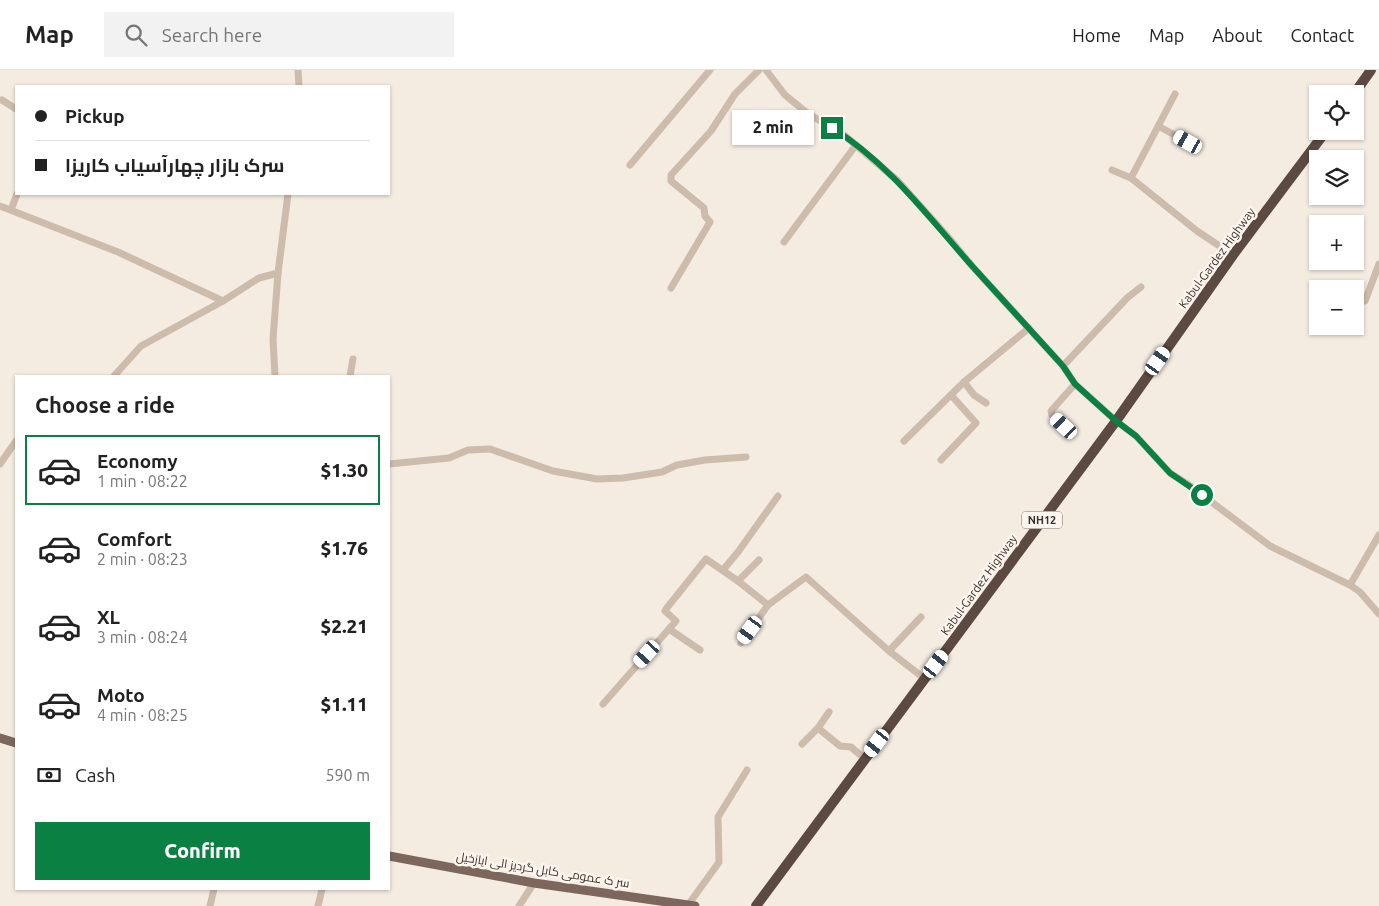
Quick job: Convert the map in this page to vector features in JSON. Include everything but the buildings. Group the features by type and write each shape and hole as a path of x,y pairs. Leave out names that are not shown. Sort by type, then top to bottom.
{"highway":[{"path":"1360,85 1371,70"},
{"name":"Kabul-Gardez Highway","path":"756,906 1116,421 1233,256 1319,140"}],"main road":[{"path":"0,738 15,743"},
{"name":"سر ک عمومی کابل گردیز الی ایازخیل","path":"390,856 534,883 692,906"}],"street":[{"path":"298,70 299,85"},
{"path":"630,165 710,70"},
{"path":"671,288 710,222 705,216 704,208 671,181 671,175 711,130 735,94 759,70"},
{"path":"766,70 785,95 807,113 844,135 898,181 1063,366 1075,384 1116,421 1136,436 1170,473 1189,485 1270,546 1350,585 1360,592 1379,614"},
{"path":"1131,178 1175,94"},
{"path":"2,100 15,108"},
{"path":"1158,126 1188,142"},
{"path":"784,242 856,145"},
{"path":"1112,170 1131,178 1197,231 1233,256"},
{"path":"11,210 17,195"},
{"path":"275,375 273,339 278,273 288,195"},
{"path":"0,206 118,252 223,301"},
{"path":"1365,301 1379,264"},
{"path":"115,375 142,346 260,278 278,273"},
{"path":"1063,366 1127,298 1141,287"},
{"path":"904,440 964,382 1029,328"},
{"path":"350,375 353,360"},
{"path":"964,382 974,394 986,403"},
{"path":"1064,426 1052,415 1051,411 1075,384"},
{"path":"941,460 976,423 951,395"},
{"path":"0,464 15,443"},
{"path":"390,464 449,458 468,450 490,449 553,471 597,479 624,478 662,472 677,465 705,460 746,457"},
{"path":"723,570 778,496"},
{"path":"1350,585 1379,535"},
{"path":"603,704 676,620 665,611 706,559 768,605"},
{"path":"738,581 760,560"},
{"path":"741,643 768,605 806,577 889,651 925,679"},
{"path":"889,651 921,617"},
{"path":"669,629 700,650"},
{"path":"802,744 818,728 829,712"},
{"path":"818,728 840,746 851,747 866,759"},
{"path":"692,906 717,865 718,817 747,770"},
{"path":"519,906 534,883"},
{"path":"210,906 214,890"},
{"path":"318,906 322,890"}],"route":[{"path":"832,128 844,135 898,181 1063,366 1075,384 1116,421 1136,436 1170,473 1202,495"}]}
